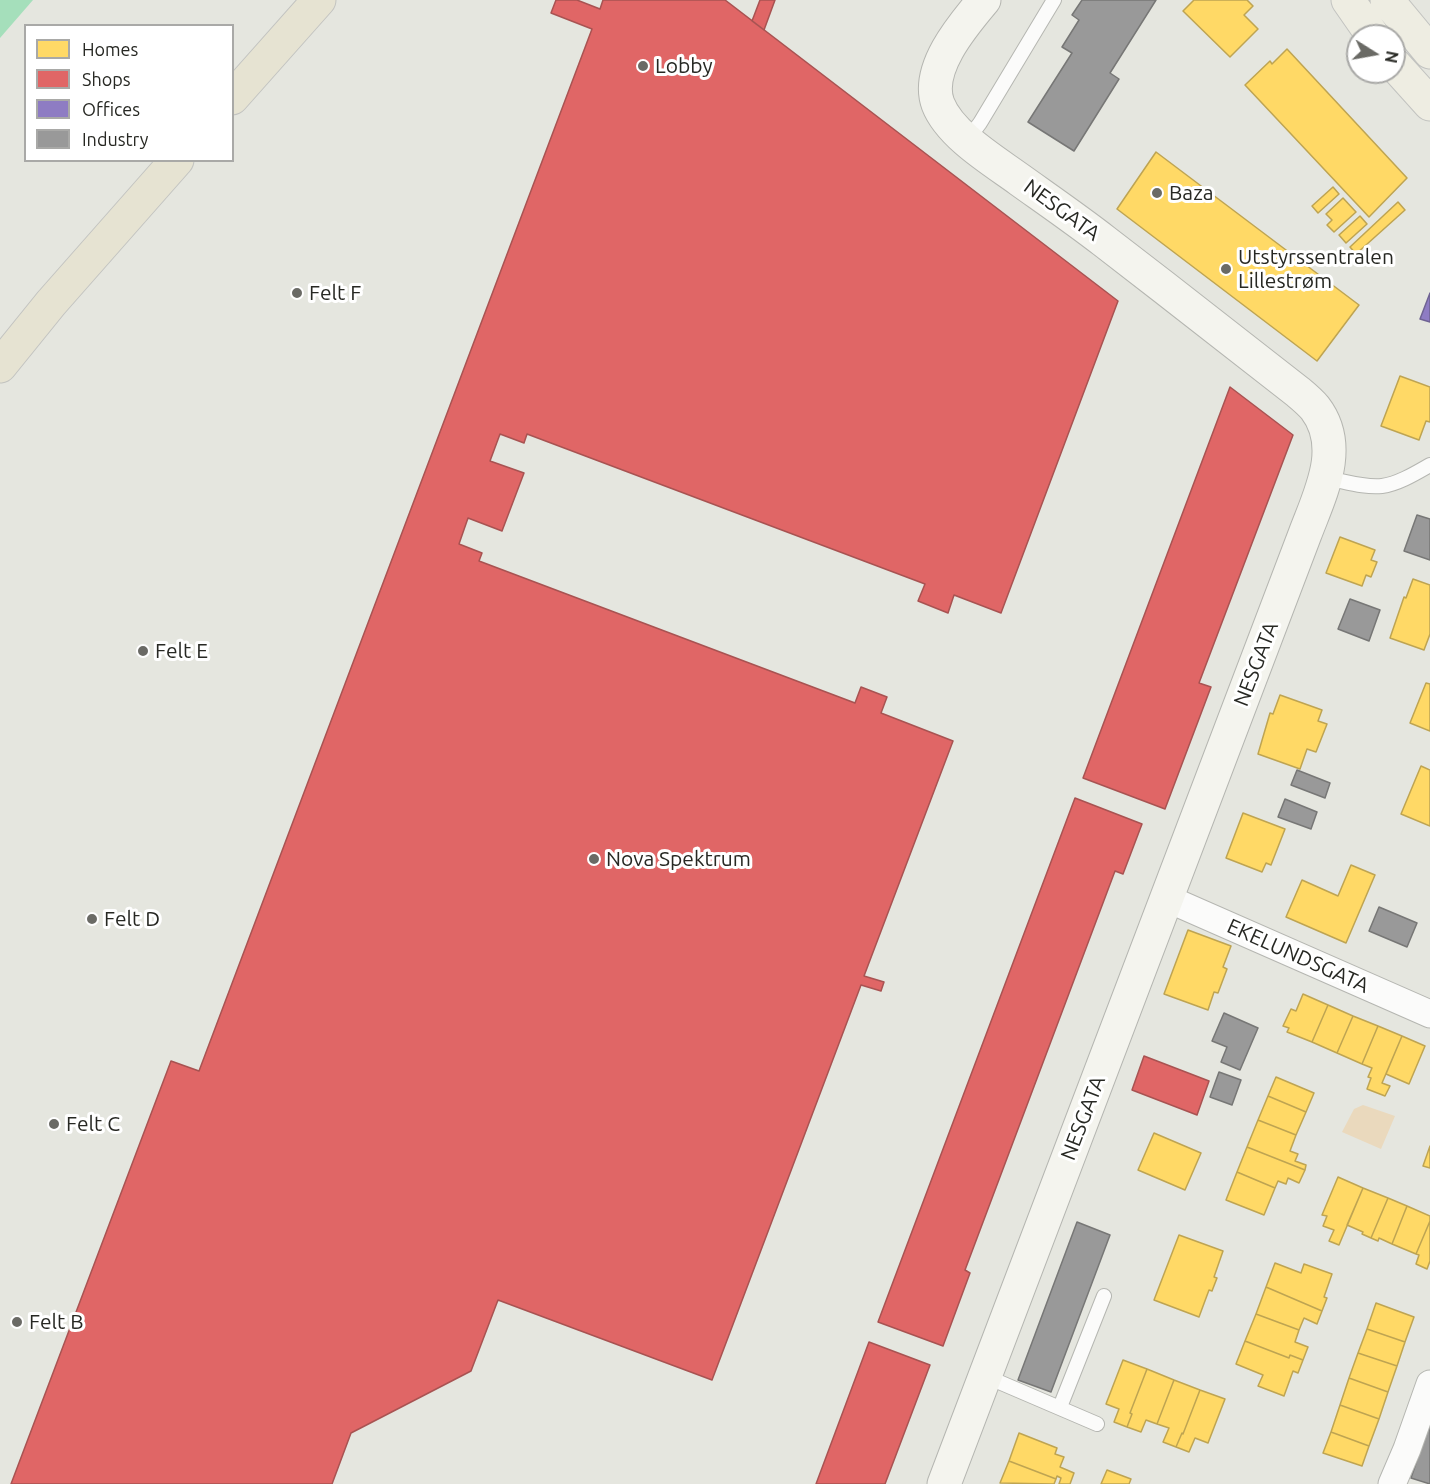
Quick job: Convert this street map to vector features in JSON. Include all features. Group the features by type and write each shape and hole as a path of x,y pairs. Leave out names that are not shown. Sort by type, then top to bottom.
{"highway":[{"path":"234,96 320,0"},
{"path":"0,366 51,303 175,162"}],"main road":[{"path":"1348,0 1365,24"},
{"path":"1387,0 1430,52"},
{"path":"1406,77 1430,104"}],"street":[{"name":"NESGATA","path":"944,1484 1326,478 1330,451 1327,433 1315,407 1298,392 1103,240 967,140 946,119 938,104 935,88 941,66 949,46 978,2"},
{"name":"EKELUNDSGATA","path":"1166,898 1430,1014"},
{"path":"1392,1484 1430,1384"}],"lane":[{"path":"967,140 980,123 1054,0"},
{"path":"1326,478 1384,486 1430,465"},
{"path":"1060,1407 1104,1296"},
{"path":"985,1376 1097,1424"}],"shaded area":[{"path":"0,0 33,0 0,38"},
{"path":"1363,1105 1395,1116 1381,1149 1342,1132 1354,1109"}],"building: Homes":[{"path":"1194,0 1247,0 1253,6 1244,15 1258,29 1230,57 1183,11"},
{"path":"1287,49 1407,178 1369,217 1245,85 1270,61 1272,64"},
{"path":"1156,152 1359,305 1317,361 1117,209"},
{"path":"1333,187 1339,194 1318,213 1312,206"},
{"path":"1343,198 1356,212 1334,232 1327,225 1332,220 1326,214"},
{"path":"1398,202 1405,210 1356,254 1350,247"},
{"path":"1360,216 1367,224 1346,243 1339,235"},
{"path":"1400,376 1430,387 1430,422 1426,421 1419,440 1381,426"},
{"path":"1340,537 1375,550 1371,560 1377,562 1371,577 1366,575 1362,586 1326,573"},
{"path":"1413,579 1430,585 1430,634 1424,650 1390,638 1404,597 1406,598"},
{"path":"1426,683 1430,684 1430,731 1410,723"},
{"path":"1280,695 1322,710 1318,721 1327,724 1316,752 1307,749 1300,769 1258,754 1270,713 1273,714"},
{"path":"1421,766 1430,770 1430,826 1401,814"},
{"path":"1243,813 1285,829 1271,865 1266,863 1262,872 1226,858"},
{"path":"1351,865 1375,875 1346,943 1286,917 1302,880 1338,896"},
{"path":"1188,930 1231,946 1223,967 1227,969 1218,993 1214,992 1208,1010 1164,994"},
{"path":"1303,994 1328,1005 1312,1042 1287,1032 1289,1028 1283,1026 1291,1009 1296,1011"},
{"path":"1328,1005 1353,1016 1337,1053 1312,1042"},
{"path":"1353,1016 1378,1026 1362,1064 1337,1053"},
{"path":"1378,1026 1402,1036 1382,1083 1390,1086 1385,1096 1367,1089 1371,1078 1368,1077 1372,1068 1362,1064"},
{"path":"1402,1036 1425,1046 1409,1084 1386,1074"},
{"path":"1276,1077 1314,1093 1306,1112 1268,1096"},
{"path":"1268,1096 1306,1112 1296,1135 1258,1120"},
{"path":"1258,1120 1296,1135 1290,1151 1298,1154 1295,1161 1306,1165 1305,1170 1247,1147"},
{"path":"1154,1133 1201,1153 1185,1190 1138,1170"},
{"path":"1430,1146 1430,1168 1423,1166"},
{"path":"1247,1147 1305,1170 1299,1183 1288,1178 1286,1184 1278,1181 1275,1188 1237,1172"},
{"path":"1237,1172 1275,1188 1264,1215 1226,1200"},
{"path":"1338,1177 1363,1188 1339,1245 1329,1241 1334,1230 1323,1226 1327,1216 1322,1215"},
{"path":"1363,1188 1388,1198 1371,1238 1347,1225"},
{"path":"1388,1198 1407,1206 1392,1244 1379,1238 1378,1241 1371,1238"},
{"path":"1407,1206 1430,1216 1416,1254 1392,1244"},
{"path":"1430,1221 1430,1261 1427,1269 1416,1264 1419,1255 1416,1254"},
{"path":"1179,1235 1223,1251 1214,1277 1217,1278 1212,1291 1209,1290 1199,1317 1154,1300"},
{"path":"1275,1263 1301,1273 1304,1264 1332,1274 1322,1311 1266,1287"},
{"path":"1266,1287 1322,1311 1317,1324 1304,1318 1299,1330 1256,1314"},
{"path":"1376,1303 1414,1317 1405,1342 1367,1329"},
{"path":"1256,1314 1299,1330 1295,1342 1308,1347 1303,1360 1290,1355 1289,1358 1245,1341"},
{"path":"1367,1329 1405,1342 1397,1366 1358,1353"},
{"path":"1245,1341 1289,1358 1290,1355 1303,1360 1298,1373 1293,1371 1284,1396 1258,1386 1263,1375 1236,1364"},
{"path":"1358,1353 1397,1366 1388,1392 1349,1378"},
{"path":"1123,1360 1147,1369 1127,1427 1114,1422 1119,1409 1106,1404"},
{"path":"1147,1369 1174,1380 1157,1424 1146,1420 1141,1432 1127,1427"},
{"path":"1349,1378 1388,1392 1379,1419 1340,1405"},
{"path":"1174,1380 1200,1390 1176,1447 1163,1442 1169,1428 1157,1424"},
{"path":"1200,1390 1225,1399 1208,1443 1195,1438 1189,1452 1176,1447"},
{"path":"1340,1405 1379,1419 1369,1446 1331,1432"},
{"path":"1331,1432 1369,1446 1362,1466 1323,1453"},
{"path":"1019,1433 1057,1448 1055,1454 1064,1457 1060,1467 1074,1473 1070,1484 1059,1484 1061,1478 1057,1476 1056,1479 1009,1461"},
{"path":"1009,1461 1056,1479 1054,1484 1000,1483"},
{"path":"1107,1470 1131,1479 1129,1484 1101,1484"}],"building: Shops":[{"name":"Nova Spektrum","path":"556,0 577,0 600,9 603,0 725,0 1118,301 1001,613 954,595 948,613 918,601 925,584 527,434 524,443 500,434 490,461 524,473 502,531 468,518 459,544 482,553 479,561 855,703 861,687 887,697 881,713 953,741 864,976 884,982 881,991 861,985 712,1380 498,1300 471,1371 351,1433 332,1484 11,1484 171,1061 199,1071 592,29 551,13"},
{"path":"760,0 775,0 764,30 752,21"},
{"path":"1230,387 1293,435 1199,683 1211,687 1165,809 1083,778"},
{"path":"1075,798 1142,824 1123,874 1115,871 965,1270 970,1273 943,1346 878,1322"},
{"path":"1144,1056 1209,1081 1197,1115 1132,1090"},
{"path":"869,1342 930,1365 885,1484 816,1484"}],"building: Offices":[{"path":"1430,293 1430,322 1420,319"}],"building: Industry":[{"path":"1082,0 1156,0 1110,73 1119,79 1074,151 1028,122 1072,53 1062,47 1079,20 1072,15"},
{"path":"1417,515 1430,519 1430,560 1404,551"},
{"path":"1350,599 1380,610 1369,641 1338,629"},
{"path":"1297,770 1330,783 1325,798 1291,785"},
{"path":"1285,799 1317,812 1311,829 1278,817"},
{"path":"1379,907 1417,923 1407,947 1369,931"},
{"path":"1224,1013 1258,1028 1240,1070 1221,1062 1227,1047 1212,1041"},
{"path":"1219,1072 1241,1080 1232,1105 1210,1097"},
{"path":"1077,1222 1110,1235 1051,1392 1018,1380"},
{"path":"1430,1422 1430,1484 1411,1478"}],"place":[{"name":"Lobby","path":"643,66"},
{"name":"Baza","path":"1157,193"},
{"name":"Utstyrssentralen Lillestrøm","path":"1226,269"},
{"name":"Felt F","path":"297,293"},
{"name":"Felt E","path":"143,651"},
{"name":"Nova Spektrum","path":"594,859"},
{"name":"Felt D","path":"92,919"},
{"name":"Felt C","path":"54,1124"},
{"name":"Felt B","path":"17,1322"}]}
